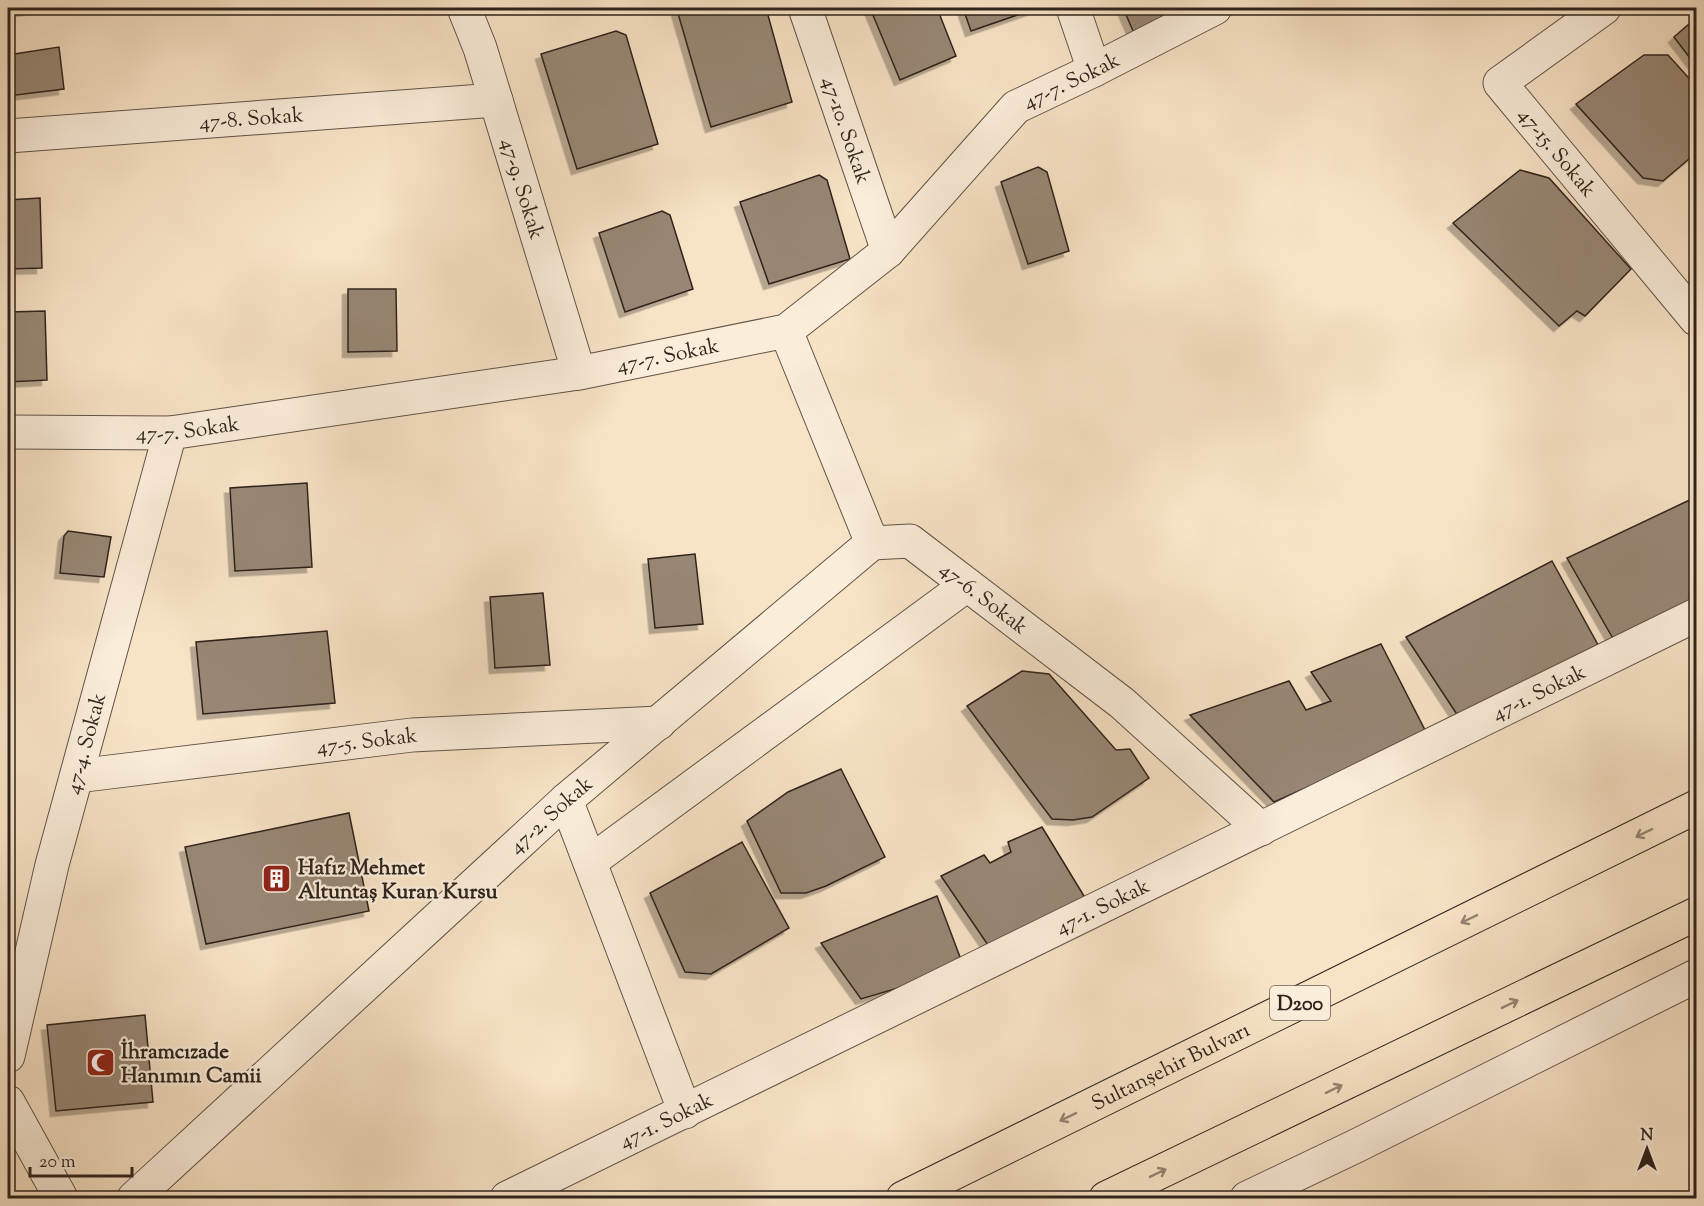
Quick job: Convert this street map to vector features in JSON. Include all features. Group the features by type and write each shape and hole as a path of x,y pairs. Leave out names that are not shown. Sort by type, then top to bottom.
{"highway":[{"name":"Sultanşehir Bulvarı","path":"903,1198 1696,807"},
{"path":"1106,1198 1696,914"}],"street":[{"name":"47-9. Sokak","path":"464,8 496,100 579,372"},
{"name":"47-10. Sokak","path":"804,8 888,251"},
{"path":"1073,8 1094,70"},
{"name":"47-7. Sokak","path":"8,432 170,433 579,372 786,331 888,251 1016,107 1215,8"},
{"name":"47-15. Sokak","path":"1604,8 1500,83 1696,319"},
{"name":"47-8. Sokak","path":"8,136 496,100"},
{"path":"786,331 872,543"},
{"name":"47-4. Sokak","path":"8,1056 52,865 170,433"},
{"name":"47-6. Sokak","path":"872,543 910,541 1122,704 1261,829"},
{"name":"47-2. Sokak","path":"134,1198 566,800 872,543"},
{"path":"590,862 967,585"},
{"name":"47-1. Sokak","path":"507,1198 1696,615"},
{"name":"47-5. Sokak","path":"77,776 412,735 659,723"},
{"path":"566,800 685,1112"},
{"path":"1247,1198 1696,976"},
{"path":"8,1102 61,1198"}],"building":[{"path":"8,8 40,8 8,13"},
{"path":"766,8 792,102 711,127 677,10"},
{"path":"870,8 937,8 956,56 900,80"},
{"path":"963,8 1032,8 1032,10 971,31"},
{"path":"1123,8 1185,8 1134,33"},
{"path":"1696,18 1696,66 1674,37"},
{"path":"616,31 626,35 658,144 577,169 541,54"},
{"path":"59,47 64,89 8,96 8,55"},
{"path":"1644,55 1668,55 1696,86 1696,153 1663,181 1643,178 1576,104"},
{"path":"1038,167 1047,172 1069,251 1028,264 1001,182"},
{"path":"1520,170 1549,178 1631,269 1585,316 1577,311 1559,326 1453,223"},
{"path":"819,175 827,180 850,259 769,284 740,202"},
{"path":"40,198 42,268 8,269 8,200"},
{"path":"662,211 670,215 693,289 625,312 599,233"},
{"path":"348,289 396,289 397,351 348,352"},
{"path":"45,311 47,380 8,382 8,312"},
{"path":"307,483 312,567 235,571 230,488"},
{"path":"1696,497 1696,600 1615,642 1567,558"},
{"path":"68,531 111,537 104,577 60,573 64,536"},
{"path":"695,554 703,624 655,628 648,559"},
{"path":"1552,561 1603,654 1460,719 1406,637"},
{"path":"543,593 550,665 495,668 490,597"},
{"path":"327,631 335,703 203,714 196,642"},
{"path":"1381,644 1427,734 1274,802 1190,715 1289,681 1306,710 1331,701 1311,672"},
{"path":"1022,671 1049,674 1116,750 1130,749 1149,778 1092,817 1073,820 1052,819 967,706"},
{"path":"841,769 885,857 826,886 806,893 781,893 747,821 788,792"},
{"name":"Hafız Mehmet Altuntaş Kuran Kursu","path":"349,813 369,911 206,944 185,847"},
{"path":"1042,827 1087,901 990,948 941,876 984,855 990,863 1011,852 1008,842"},
{"path":"742,842 789,928 711,974 685,972 650,893"},
{"path":"937,896 960,957 925,980 861,999 821,943"},
{"name":"İhramcızade Hanımın Camii","path":"145,1015 153,1102 56,1111 47,1025"}],"place":[{"name":"Hafız Mehmet Altuntaş Kuran Kursu","path":"277,879"},
{"name":"İhramcızade Hanımın Camii","path":"100,1063"}]}
